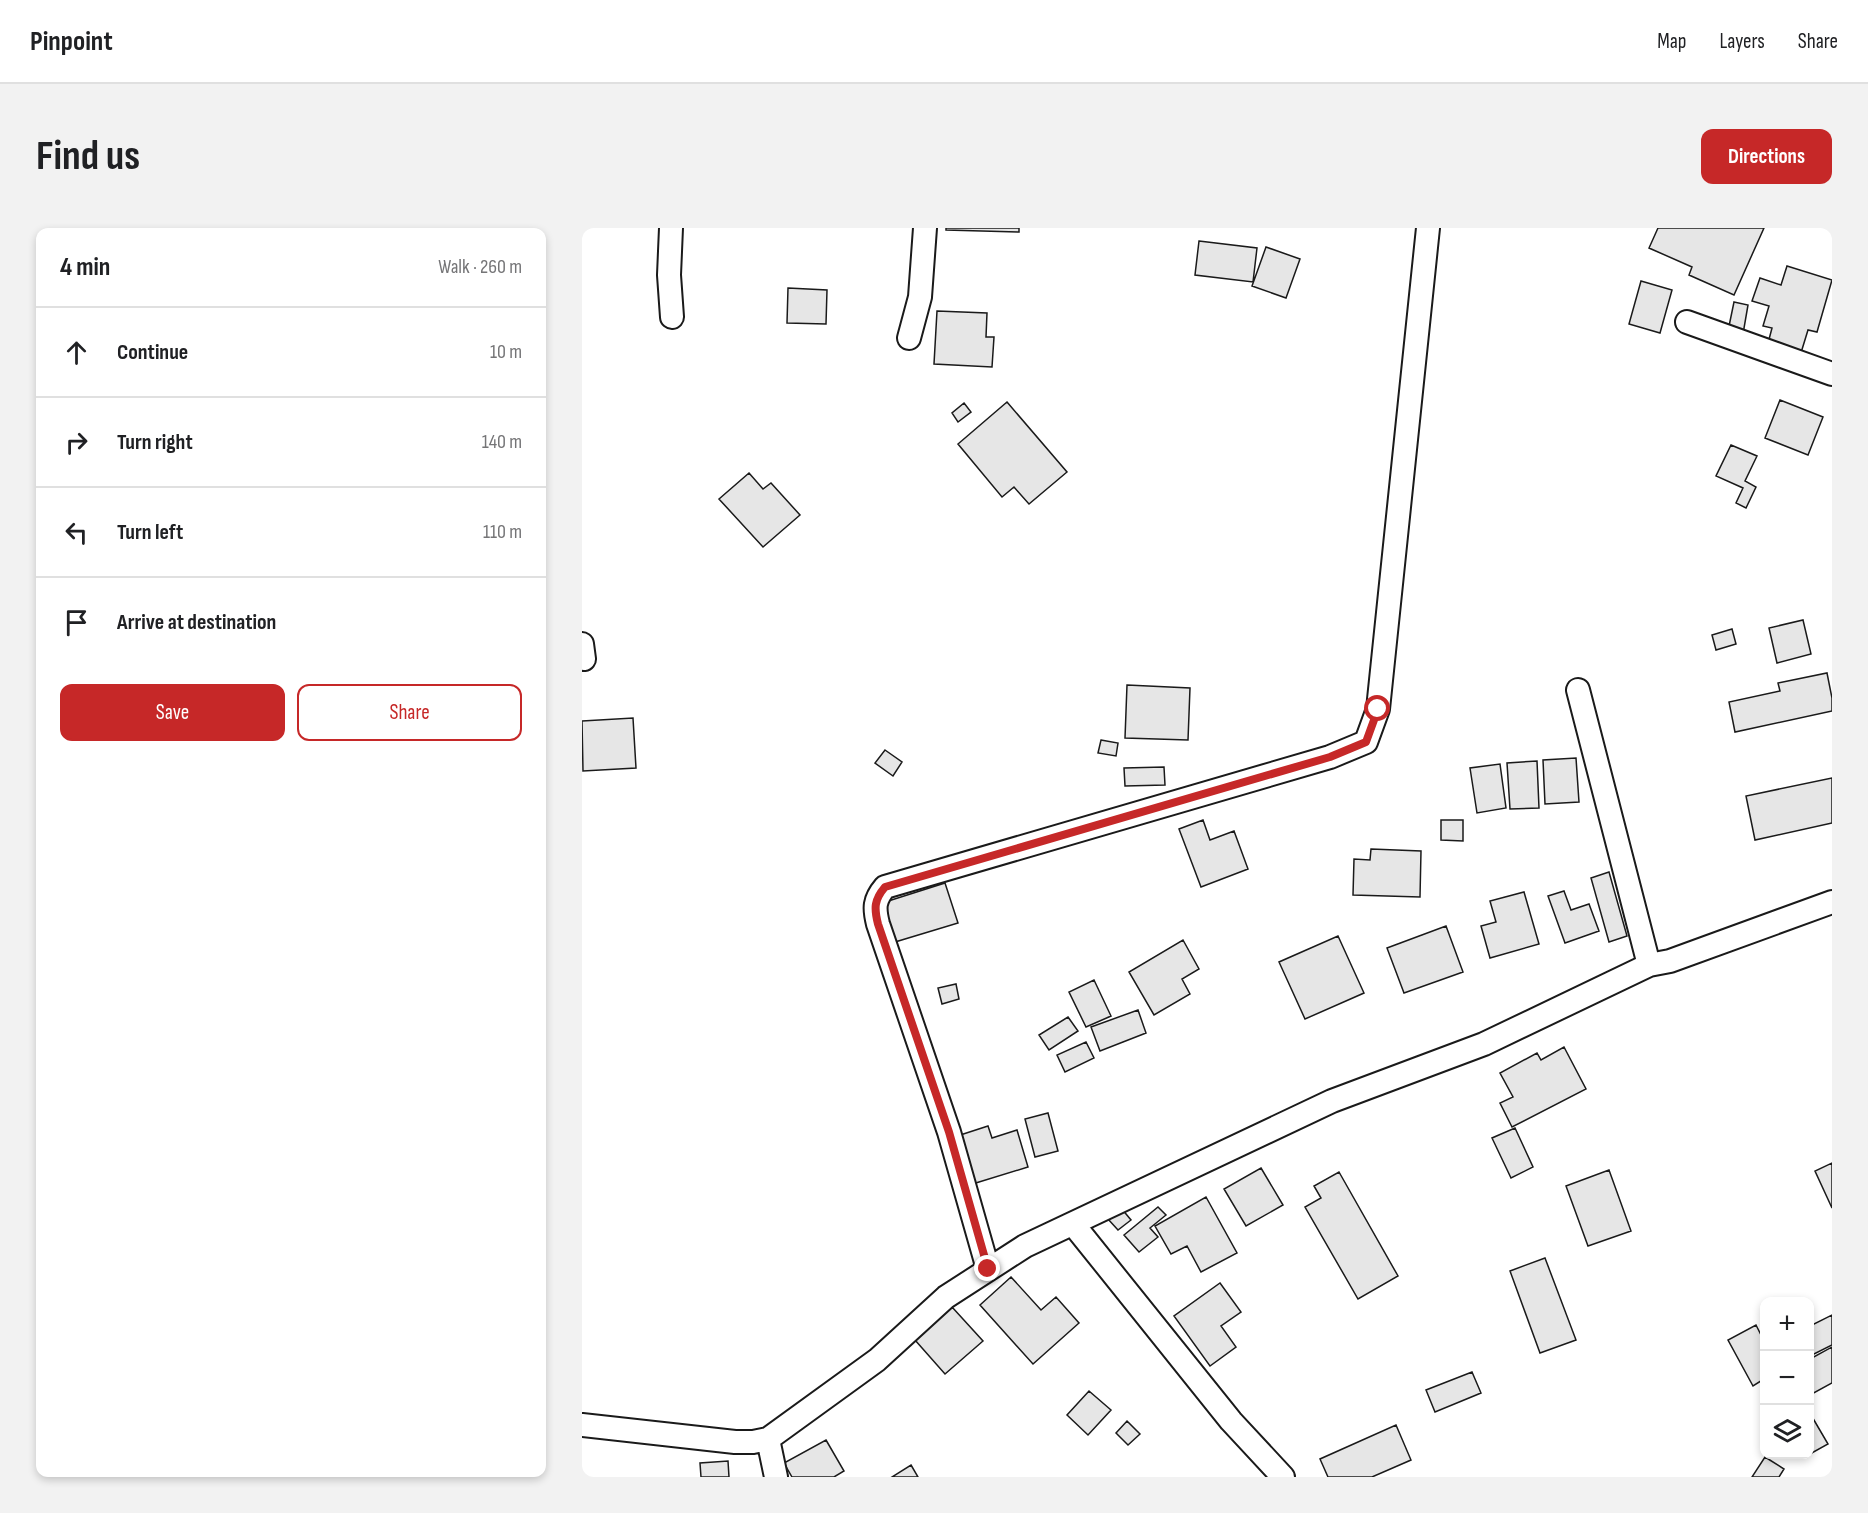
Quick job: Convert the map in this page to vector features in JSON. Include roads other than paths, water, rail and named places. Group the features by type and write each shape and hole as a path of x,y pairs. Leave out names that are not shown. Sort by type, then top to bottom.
{"street":[{"path":"671,228 669,275 672,318"},
{"path":"909,338 920,297 925,228"},
{"path":"988,1269 949,1132 878,924 874,908 877,896 885,887 1319,760 1366,742 1378,709 1428,228"},
{"path":"1687,322 1832,374"},
{"path":"1578,690 1649,965"},
{"path":"582,1425 735,1442 768,1439 877,1360 946,1297 1025,1246 1332,1101 1484,1044 1649,965 1670,961 1832,902"},
{"path":"1073,1224 1231,1421 1282,1477"},
{"path":"768,1439 776,1477"}]}
